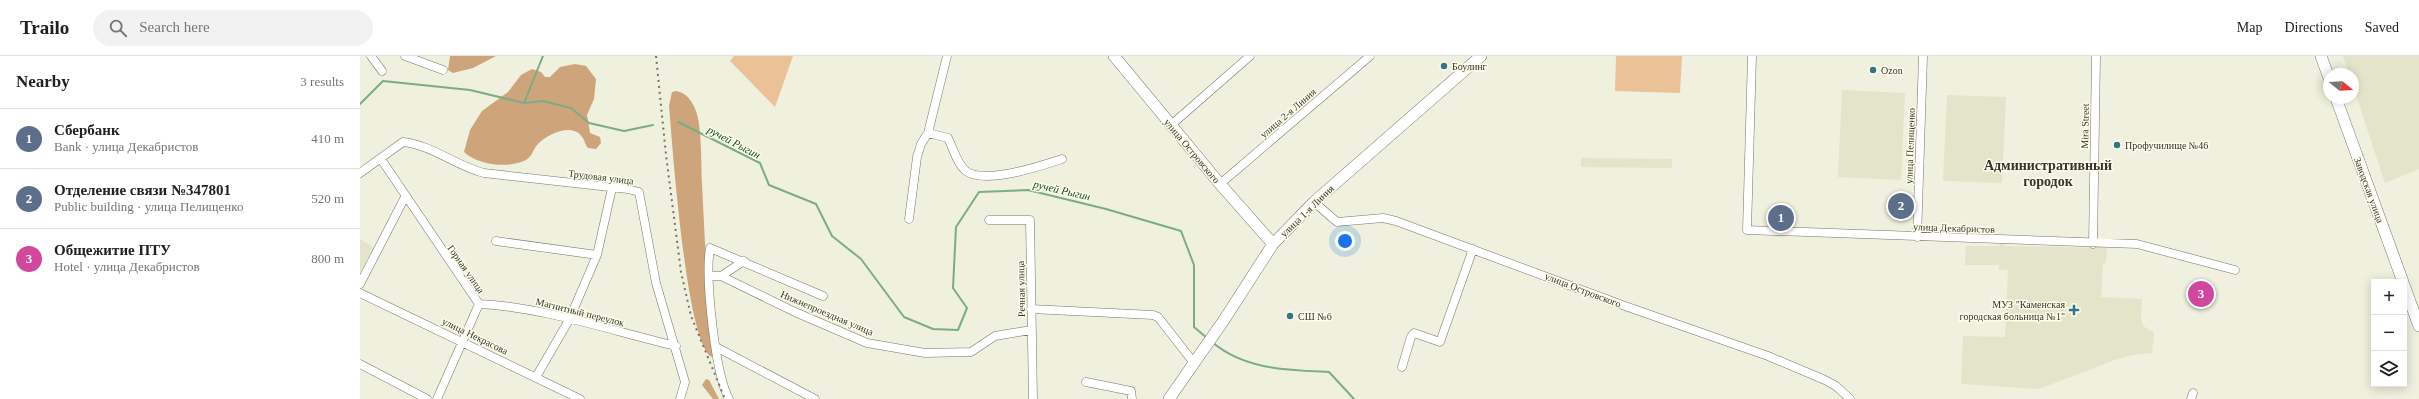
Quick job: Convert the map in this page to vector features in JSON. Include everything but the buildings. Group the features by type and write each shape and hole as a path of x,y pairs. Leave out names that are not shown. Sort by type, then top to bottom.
{"street":[{"path":"372,56 382,71"},
{"path":"405,56 443,70"},
{"path":"909,218 917,157 921,144 928,132 947,56"},
{"name":"улица Островского","path":"1114,56 1220,184 1273,244"},
{"path":"1171,125 1250,56"},
{"name":"улица 2-я Линия","path":"1220,184 1370,56"},
{"name":"улица 1-я Линия","path":"1169,399 1224,320 1273,244 1314,202 1481,56"},
{"name":"улица Декабристов","path":"1752,56 1747,230 2093,244 2137,244 2235,270"},
{"name":"улица Пелищенко","path":"1917,237 1923,56"},
{"name":"Mira Street","path":"2093,244 2096,56"},
{"path":"2321,56 2325,68"},
{"name":"Заводская улица","path":"2338,104 2402,279"},
{"path":"928,132 948,138 965,171 973,174 984,176 1014,173 1062,159"},
{"name":"Трудовая улица","path":"381,159 403,142 421,146 461,166 484,173 634,190 640,196 656,283 676,346 685,382 680,399"},
{"path":"360,173 381,159"},
{"name":"Горная улица","path":"381,159 478,304 437,399"},
{"path":"536,377 569,320 597,255 612,188"},
{"path":"360,284 405,197"},
{"name":"улица Островского","path":"1314,202 1338,222 1389,219 1625,306 1768,356 1836,386 1850,399"},
{"name":"Речная улица","path":"989,220 1030,220 1033,399"},
{"path":"496,241 597,255"},
{"path":"729,399 723,388 716,347 709,276 710,248 744,261 823,296"},
{"path":"1402,367 1411,337 1414,333 1440,342 1473,249"},
{"path":"721,276 744,261"},
{"name":"Нижнепроездная улица","path":"709,276 721,276 794,312 867,343 925,353 971,352 995,336 1031,330"},
{"name":"улица Некрасова","path":"360,293 580,399"},
{"path":"2407,293 2419,326"},
{"name":"Магнитный переулок","path":"478,304 519,307 676,346"},
{"path":"1031,309 1153,315 1158,317 1194,363"},
{"path":"716,347 815,399"},
{"path":"360,364 427,399"},
{"path":"1086,382 1131,391 1132,399"}],"shaded area":[{"path":"450,56 496,56 473,68 453,73 448,70"},
{"path":"734,56 793,56 775,107 730,61"},
{"path":"1616,56 1682,56 1680,93 1615,91"},
{"path":"2343,56 2419,56 2419,169 2385,183 2359,104 2359,68 2347,68"},
{"path":"575,64 586,66 596,79 594,99 587,115 590,133 600,137 601,143 596,149 588,148 583,138 578,133 573,130 567,130 548,136 537,145 532,154 526,160 519,163 502,165 485,163 464,152 470,130 482,111 508,92 521,75 532,69 541,72 545,77 550,77 560,67"},
{"path":"1842,90 1905,93 1901,180 1838,177"},
{"path":"676,91 686,96 691,101 698,118 701,146 706,270 712,357 703,345 695,318 682,240 669,106 672,92"},
{"path":"1947,95 2006,97 2002,183 1943,181"},
{"path":"1581,158 1672,159 1672,168 1581,167"},
{"path":"360,239 373,247 360,273"},
{"name":"МУЗ \"Каменская городская больница №1\"","path":"2000,243 2004,243 2004,246 2095,248 2096,245 2107,246 2106,263 2103,264 2101,297 2142,299 2141,320 2143,326 2154,333 2152,353 2133,355 2117,359 2039,389 1961,384 1963,336 2005,337 2008,270 1999,270 1999,265 1965,265 1966,246 2000,246"},
{"path":"706,379 709,380 719,399 713,399 702,385"}],"waterway":[{"name":"ручей Рыгин","path":"524,103 543,56"},
{"name":"ручей Рыгин","path":"360,104 383,81 470,90 524,103 543,101 571,108 589,123 624,131 653,125"},
{"name":"ручей Рыгин","path":"678,122 760,163 769,185 816,204 832,236 861,259 904,317 933,329 958,330 967,308 953,288 956,227 979,192 1028,190 1106,209 1181,231 1194,265 1194,327 1207,338"},
{"name":"ручей Рыгин","path":"1212,342 1238,358 1268,367 1329,372 1354,399"}],"railway":[{"path":"656,56 666,155 681,272 691,316 725,399"}],"place":[{"name":"Боулинг","path":"1444,66"},
{"name":"Ozon","path":"1873,70"},
{"name":"Профучилище №46","path":"2117,145"},
{"name":"Отделение связи №347801","path":"1901,206"},
{"name":"Сбербанк","path":"1781,218"},
{"name":"Общежитие ПТУ","path":"2201,294"},
{"name":"МУЗ \"Каменская городская больница №1\"","path":"2074,310"},
{"name":"СШ №6","path":"1290,316"}],"district":[{"name":"Административный городок","path":"2048,174"}]}
